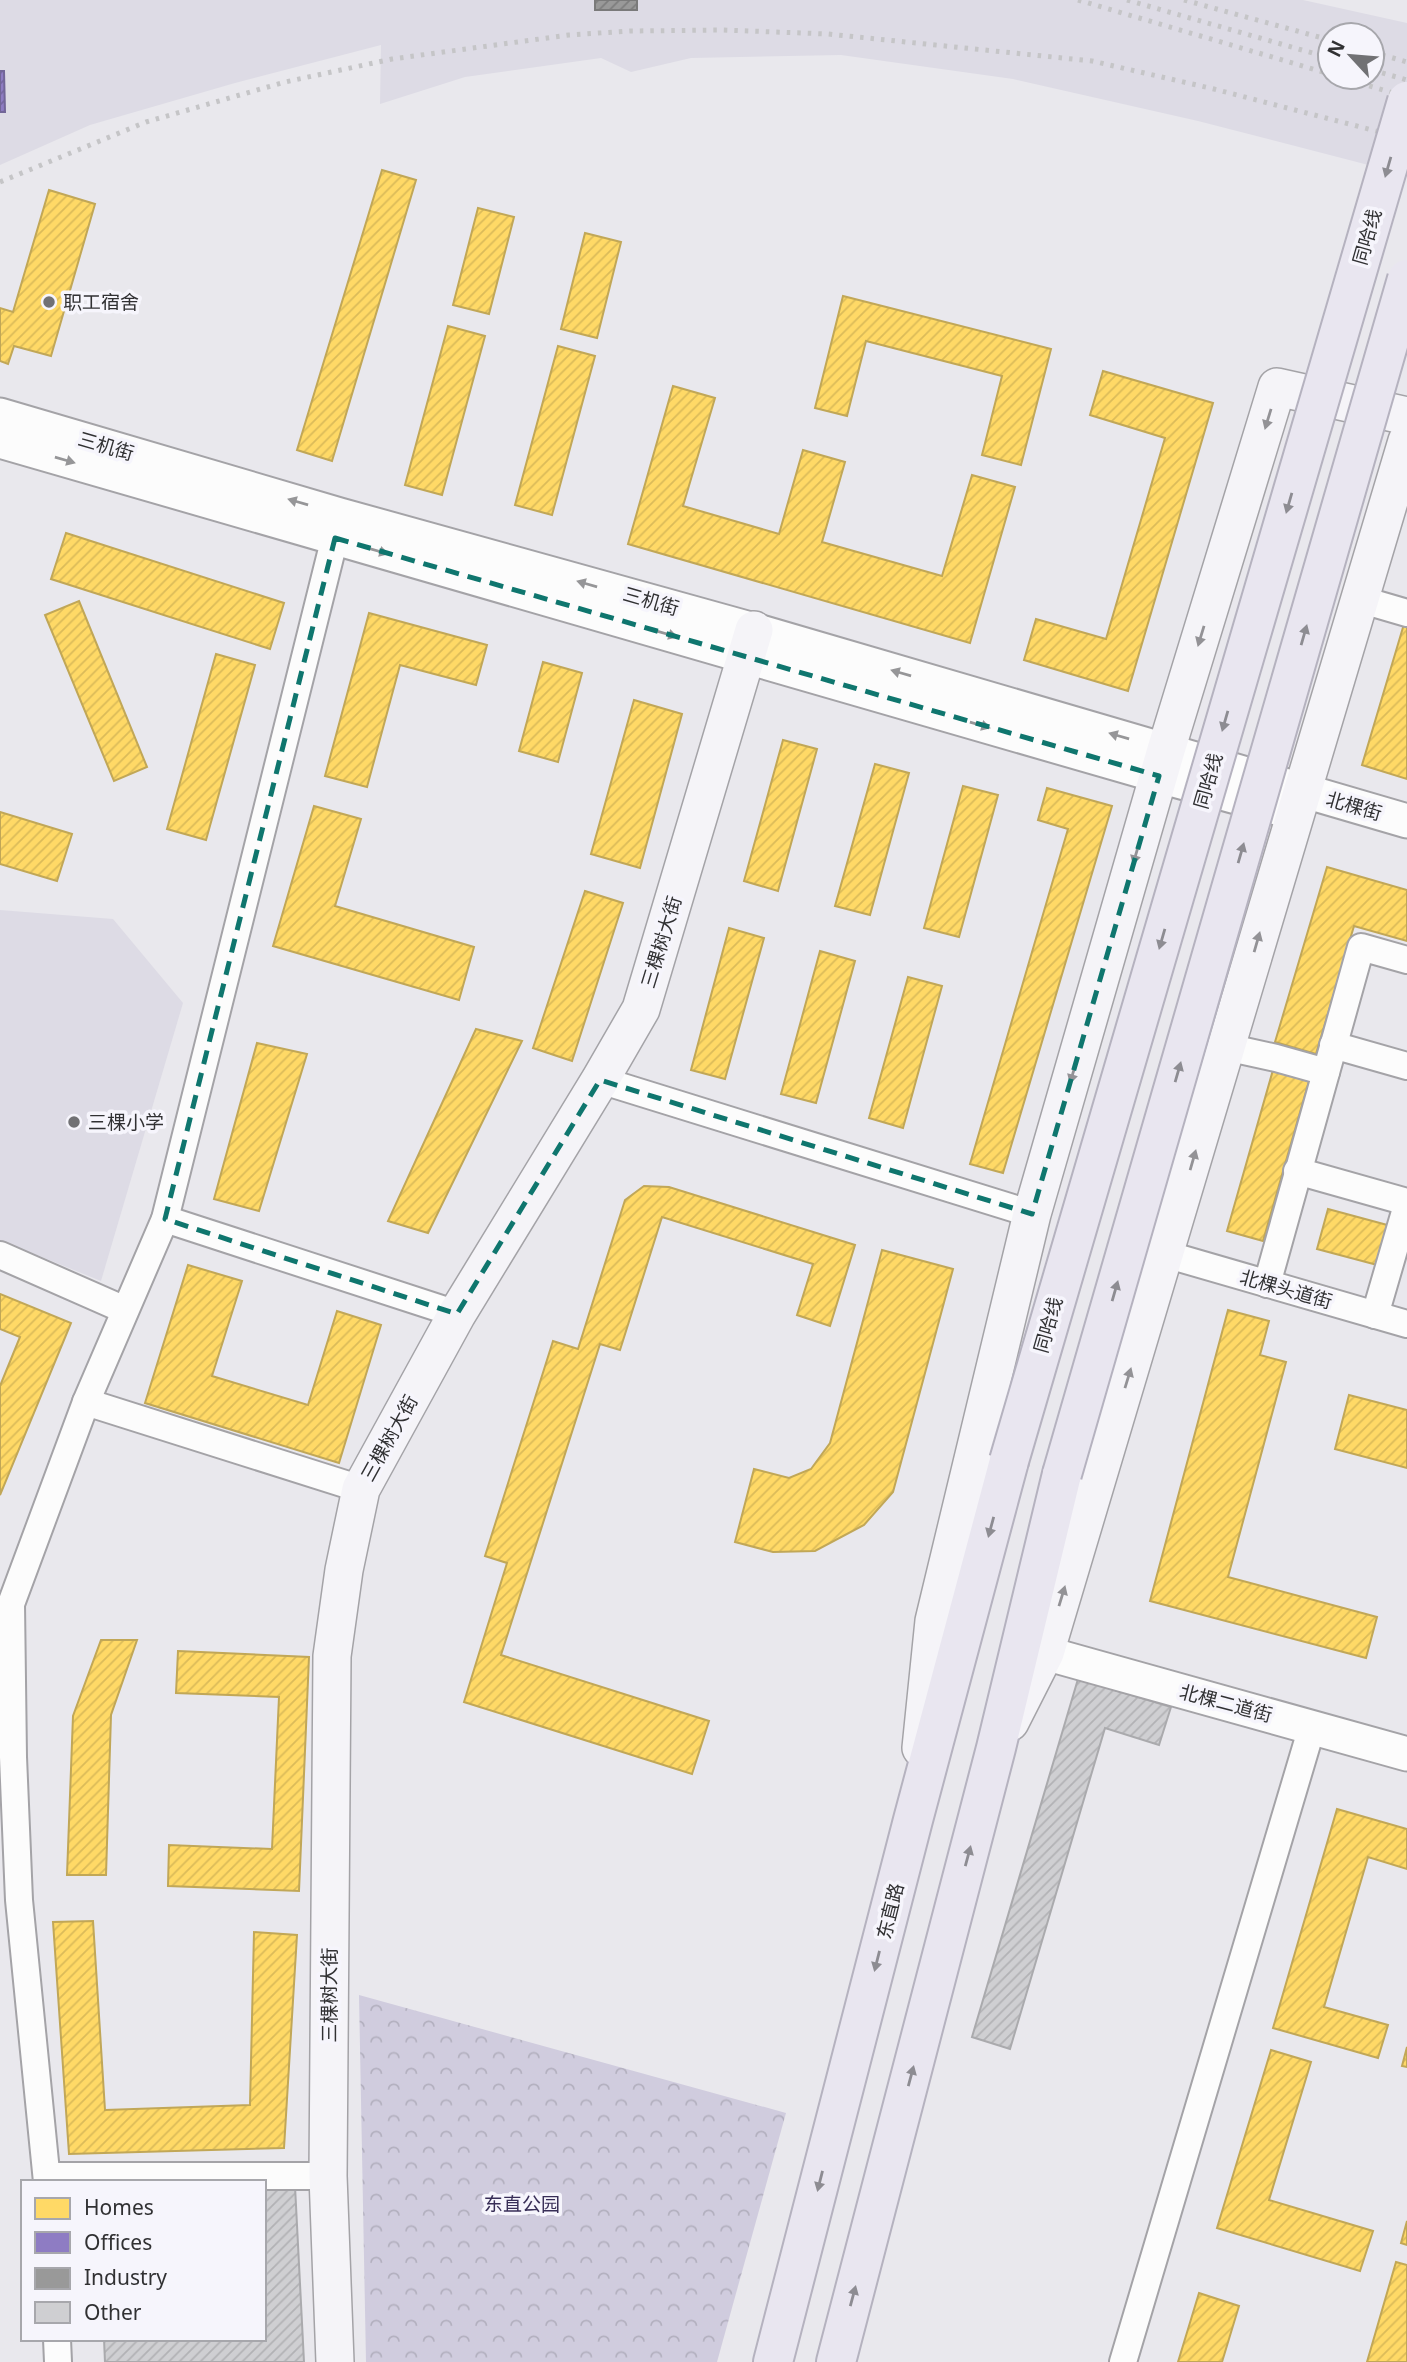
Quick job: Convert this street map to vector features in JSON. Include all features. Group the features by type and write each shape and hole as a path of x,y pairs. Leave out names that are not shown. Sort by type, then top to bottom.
{"highway":[{"name":"同哈线","path":"1009,1461 1407,101"},
{"path":"836,2362 996,1748 1062,1474 1407,279"},
{"name":"东直路","path":"773,2362 913,1819 1009,1461"}],"main road":[{"path":"913,1819 934,1621 1032,1214 1163,763 1277,387 1407,416"},
{"path":"996,1748 1045,1653 1407,441"},
{"name":"三棵树大街","path":"335,2362 328,2176 331,1656 344,1570 361,1489 457,1314 600,1080 640,1009 750,643"}],"street":[{"name":"三机街","path":"0,415 338,527"},
{"name":"三机街","path":"0,441 338,527 1298,802"},
{"path":"328,2176 47,2179 19,1899 5,1603 86,1402 165,1219 338,527"},
{"path":"1359,599 1407,613"},
{"name":"北棵街","path":"1298,802 1407,821"},
{"path":"1267,1284 1361,947 1407,960"},
{"path":"1333,1045 1407,1066"},
{"path":"1226,1047 1325,1072"},
{"path":"600,1080 1032,1214"},
{"path":"1297,1171 1407,1203 1375,1315"},
{"path":"165,1219 457,1314"},
{"name":"北棵头道街","path":"1165,1254 1407,1324"},
{"path":"0,1255 125,1310"},
{"path":"86,1402 361,1489"},
{"name":"北棵二道街","path":"1045,1653 1407,1754"},
{"path":"1123,2362 1312,1727"},
{"path":"57,2341 58,2362"}],"highlighted area":[{"path":"335,538 1159,776 1032,1214 600,1080 457,1314 165,1219"}],"shaded area":[{"path":"0,0 1303,0 1407,23 1407,175 1198,121 1013,79 841,55 691,58 631,72 601,58 465,77 380,104 381,45 90,125 0,165"},
{"name":"三棵小学","path":"0,910 113,919 183,1003 101,1281 0,1240"}],"green space":[{"name":"东直公园","path":"359,1995 786,2113 717,2362 366,2362"}],"building: Homes":[{"path":"382,170 416,180 332,461 297,450"},
{"path":"49,190 95,204 51,356 14,346 8,364 0,361 0,308 13,312"},
{"path":"478,208 514,217 489,314 453,305"},
{"path":"585,233 621,242 597,338 561,329"},
{"path":"843,296 1051,349 1021,465 982,455 1002,376 866,341 847,416 815,408"},
{"path":"448,326 485,336 442,495 405,485"},
{"path":"558,346 595,356 552,515 515,505"},
{"path":"1103,371 1213,403 1128,691 1024,660 1036,619 1106,639 1165,438 1090,415"},
{"path":"673,386 715,398 683,506 779,534 803,450 845,462 822,542 942,576 972,475 1015,487 970,643 628,544"},
{"path":"66,533 284,603 270,649 51,579"},
{"path":"79,601 147,767 114,781 45,615"},
{"path":"369,613 487,645 476,685 400,665 367,787 325,776"},
{"path":"1404,624 1407,625 1407,779 1362,765"},
{"path":"216,654 255,665 206,840 167,829"},
{"path":"543,662 582,673 558,762 519,751"},
{"path":"634,700 682,714 640,868 591,854"},
{"path":"783,740 817,749 778,891 744,881"},
{"path":"875,764 909,773 870,915 835,906"},
{"path":"963,786 998,795 959,937 924,928"},
{"path":"1047,788 1112,806 1003,1173 970,1164 1068,829 1038,820"},
{"path":"314,806 361,819 335,906 474,947 459,1000 273,946"},
{"path":"0,812 72,834 57,881 0,864"},
{"path":"1327,867 1407,890 1407,941 1354,926 1316,1054 1275,1042"},
{"path":"585,891 623,903 572,1061 533,1048"},
{"path":"729,928 764,938 725,1079 691,1070"},
{"path":"820,951 855,961 816,1103 781,1094"},
{"path":"908,977 942,986 903,1128 869,1118"},
{"path":"476,1029 522,1041 428,1233 388,1221"},
{"path":"257,1043 307,1054 259,1211 214,1199"},
{"path":"1275,1063 1311,1074 1263,1241 1227,1231"},
{"path":"644,1186 669,1187 855,1245 830,1326 797,1315 813,1264 662,1217 620,1350 600,1344 501,1655 709,1721 692,1774 464,1702 507,1563 485,1556 553,1341 578,1349 625,1200"},
{"path":"1328,1209 1391,1226 1381,1266 1317,1249"},
{"path":"882,1250 953,1269 893,1492 864,1525 815,1551 773,1552 735,1542 754,1469 789,1478 811,1469 830,1443"},
{"path":"188,1265 242,1281 212,1376 308,1405 337,1311 381,1325 339,1463 145,1403"},
{"path":"0,1294 71,1323 0,1495 0,1386 20,1337 0,1329"},
{"path":"1228,1310 1269,1321 1260,1355 1286,1362 1228,1577 1377,1617 1366,1658 1150,1601"},
{"path":"1349,1395 1407,1410 1407,1468 1335,1449"},
{"path":"101,1640 137,1640 111,1715 106,1875 67,1875 73,1716"},
{"path":"178,1651 309,1657 299,1891 168,1886 169,1845 272,1849 279,1697 176,1693"},
{"path":"1337,1809 1407,1829 1407,1869 1368,1857 1324,2007 1388,2025 1378,2058 1273,2028"},
{"path":"93,1921 105,2110 250,2105 254,1932 297,1935 284,2148 69,2154 53,1922"},
{"path":"1407,2047 1407,2067 1402,2066"},
{"path":"1271,2050 1311,2062 1269,2200 1373,2231 1360,2271 1217,2228"},
{"path":"1407,2221 1407,2245 1401,2243"},
{"path":"1396,2262 1407,2265 1407,2362 1367,2362"},
{"path":"1199,2293 1239,2306 1222,2362 1178,2362"}],"building: Offices":[{"path":"0,71 4,71 5,112 0,112"}],"building: Industry":[{"path":"595,0 637,0 637,10 595,10"}],"building: Other":[{"path":"1078,1679 1171,1707 1159,1745 1105,1728 1010,2049 972,2037"},
{"path":"295,2186 304,2362 105,2362 104,2341 266,2341 266,2188"}],"railway":[{"path":"1078,0 1316,70"},
{"path":"1127,0 1316,54"},
{"path":"1184,0 1316,36"},
{"path":"0,182 146,122 285,82 392,59 569,35 630,31 723,30 828,34 1092,61 1214,89 1407,139"},
{"path":"1386,56 1407,62"},
{"path":"1386,74 1407,80"},
{"path":"1386,91 1407,97"}],"place":[{"name":"职工宿舍","path":"49,302"},
{"name":"三棵小学","path":"74,1122"}]}
